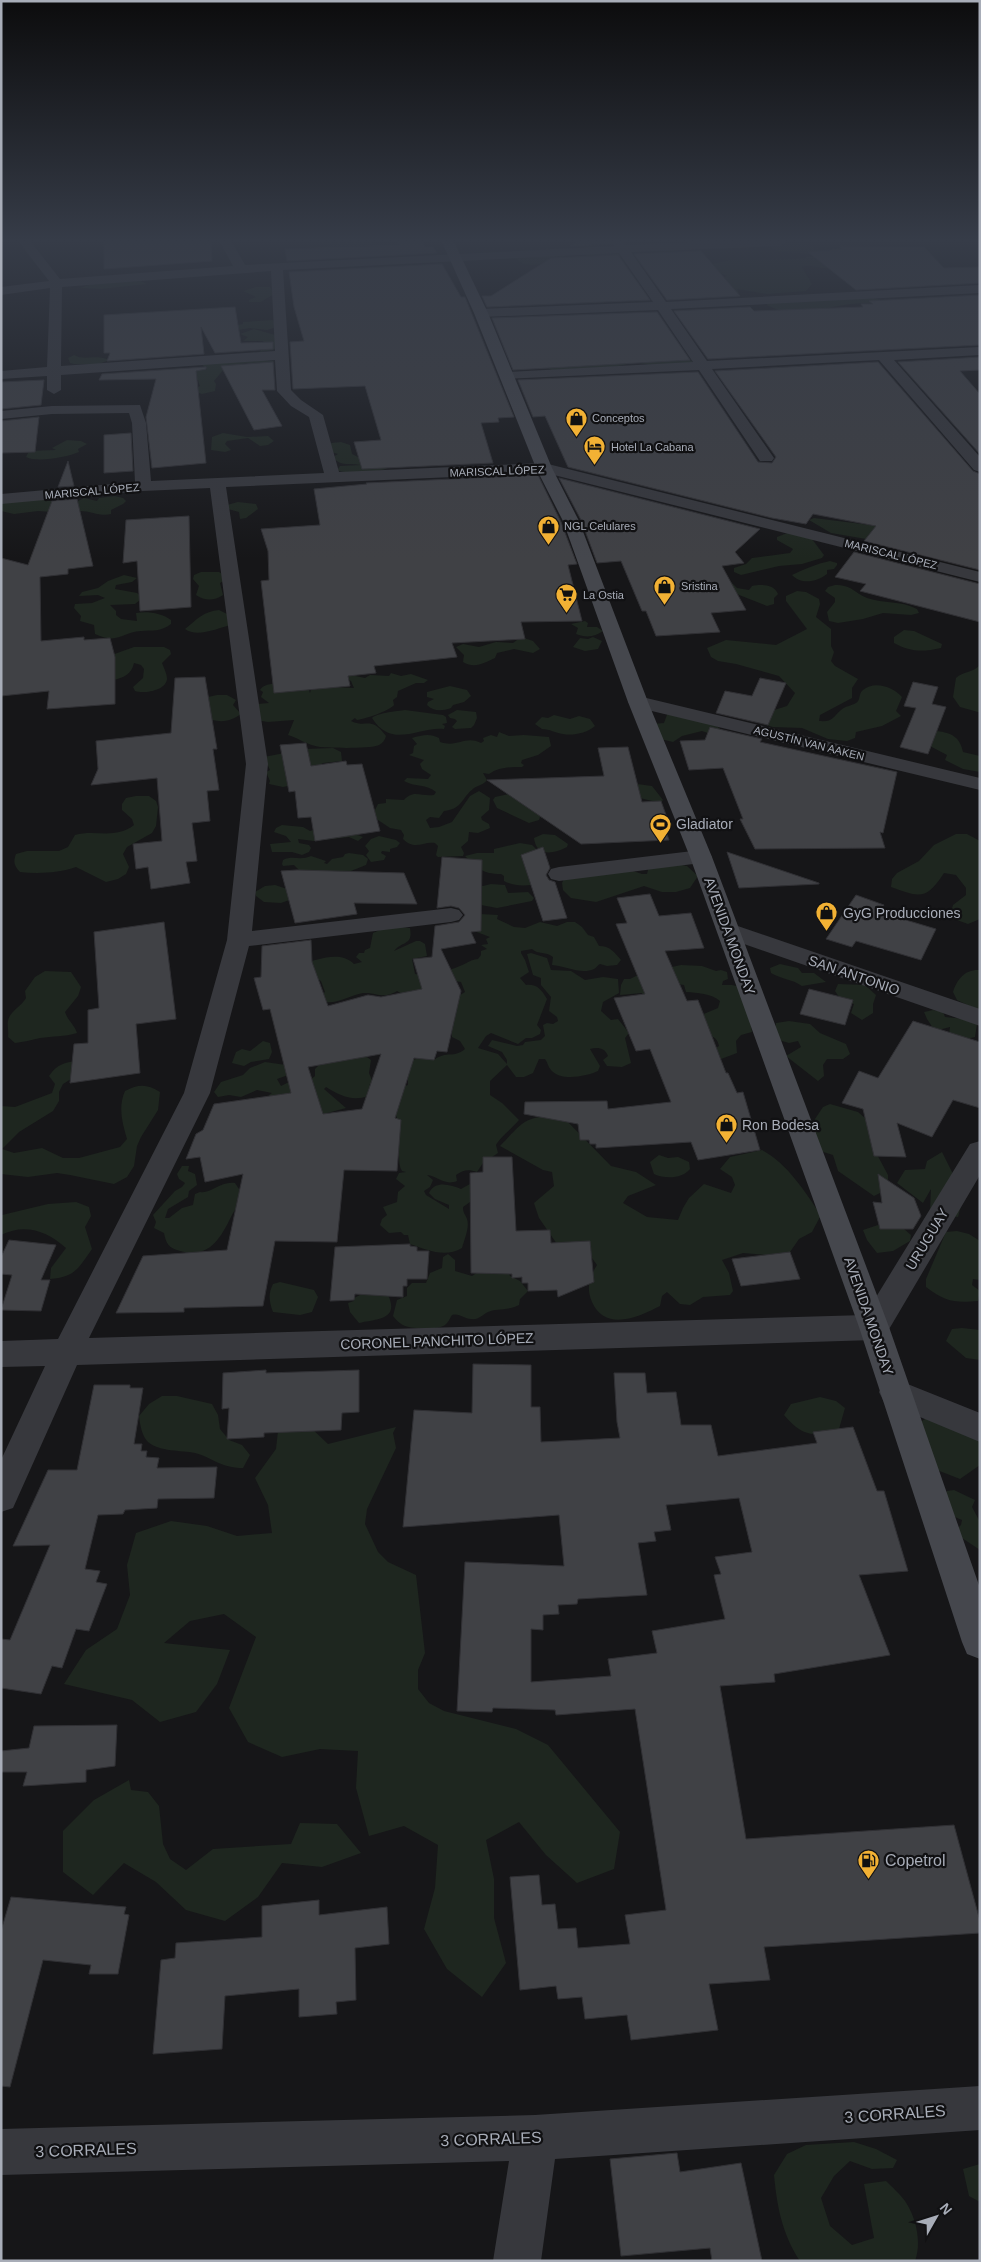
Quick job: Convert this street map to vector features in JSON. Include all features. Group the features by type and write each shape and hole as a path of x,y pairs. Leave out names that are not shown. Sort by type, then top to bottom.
{"main road":[{"name":"AVENIDA MONDAY","path":"495,348 544,468 571,521 638,702 729,931 874,1328 980,1642"}],"street":[{"path":"52,410 56,372 56,348"},
{"path":"282,348 284,391 296,404 316,415 333,478"},
{"path":"690,348 766,458"},
{"path":"507,376 980,350"},
{"path":"1,375 283,355"},
{"path":"883,356 980,467"},
{"path":"1,415 52,410 135,408 139,424 143,486"},
{"name":"MARISCAL LÓPEZ","path":"1,499 143,486 544,468 980,577"},
{"path":"1,1497 67,1352 197,1093 239,940 257,764 217,483"},
{"name":"AGUSTÍN VAN AAKEN","path":"638,702 980,784"},
{"path":"559,874 701,857"},
{"path":"239,940 451,915"},
{"name":"SAN ANTONIO","path":"729,931 980,1018"},
{"name":"URUGUAY","path":"874,1328 980,1151"},
{"name":"CORONEL PANCHITO LÓPEZ","path":"1,1354 874,1328"},
{"path":"896,1392 980,1428"},
{"name":"3 CORRALES","path":"1,2152 535,2138 980,2108"},
{"path":"517,2261 535,2138"}],"shaded area":[{"path":"262,348 276,348 273,350 260,352"},
{"path":"74,355 109,360 99,364 70,363 68,358"},
{"path":"682,357 692,361 692,363 649,365 636,362 614,367 552,370 547,368"},
{"path":"274,361 272,364 246,363 224,369 214,381 216,384 215,391 202,394 192,391 200,386 198,380 191,379 195,370 207,369 201,364"},
{"path":"223,433 247,437 268,436 274,441 268,445 260,446 248,438 227,441 225,444 231,450 225,452 211,450 212,437"},
{"path":"67,440 81,441 87,444 78,449 79,452 67,456 45,459 26,457 29,451 56,450 52,448"},
{"path":"341,442 350,445 352,454 360,458 359,461 391,466 381,470 365,472 342,472 337,470 340,466 361,465 342,463 333,457 338,454 331,452 331,443"},
{"path":"115,496 126,501 111,510 111,514 103,515 78,511 78,501 84,498 97,501 99,498"},
{"path":"35,499 67,503 53,512 38,511 14,514 1,511 1,503"},
{"path":"238,502 256,504 258,509 246,518 240,519 239,512 228,509 227,505"},
{"path":"814,518 878,526 872,540 831,533 809,520"},
{"path":"790,532 812,539 824,555 822,558 802,564 779,566 741,575 734,572 734,568 746,564 752,558 790,553 793,549 777,540 777,537"},
{"path":"830,561 837,563 837,565 834,569 827,570 827,574 819,579 804,581 792,575 810,567"},
{"path":"201,572 219,572 226,576 225,580 220,583 223,595 210,600 196,595 199,586 193,579 194,575"},
{"path":"124,575 137,578 132,582 116,585 115,589 137,593 141,596 140,600 135,604 110,605 116,611 116,615 121,619 137,621 136,613 154,613 171,620 171,624 160,629 134,632 110,638 95,634 94,625 80,621 81,616 74,608 75,604 92,603 105,598 98,595 79,596 82,592 98,588 108,581"},
{"path":"728,579 737,588 749,590 752,586 763,585 774,588 778,594 774,598 774,604 767,606 729,591"},
{"path":"835,585 849,588 873,600 911,606 917,609 919,613 911,615 883,613 863,619 838,623 829,621 827,612 835,602 835,598 825,591 828,587"},
{"path":"797,591 806,592 819,599 820,604 816,617 831,629 831,646 834,652 831,661 835,666 858,679 852,688 852,698 820,715 819,721 830,720 843,709 856,703 861,692 873,685 884,686 894,690 902,697 896,711 901,716 882,726 856,732 855,738 847,741 828,739 802,728 773,727 756,722 771,711 787,706 795,693 779,676 718,661 711,657 707,648 726,640 776,645 807,629 786,601 786,596"},
{"path":"219,610 227,614 231,625 195,633 185,629 205,614"},
{"path":"585,621 588,623 587,627 597,627 603,631 597,635 590,636 576,634 578,628 571,624"},
{"path":"904,630 914,631 942,644 941,648 917,650 894,643 894,637"},
{"path":"521,637 533,641 540,649 533,653 514,649 497,653 495,658 472,665 463,662 464,655 456,647 463,644 479,647 496,642 513,643"},
{"path":"593,637 602,641 598,649 585,651 573,647 580,638 588,639"},
{"path":"134,647 164,647 170,650 171,654 162,663 166,673 166,683 159,689 148,692 135,691 133,687 143,678 144,669 141,665 134,663 126,675 113,680 109,656"},
{"path":"980,665 980,712 978,712 960,707 953,697 956,678"},
{"path":"391,673 401,676 411,674 428,680 398,691 397,697 393,700 394,705 387,710 357,720 355,718 351,721 361,724 372,724 381,730 386,736 379,745 359,748 320,747 288,735 294,720 268,722 256,720 258,704 269,703 261,697 263,692 260,690 268,685 282,684 308,687 310,693 311,690 333,687 354,688 351,681 346,678 351,675 365,678 370,675 389,676"},
{"path":"450,686 467,690 471,696 464,702 444,710 435,710 427,705 428,702 434,699 427,697 427,692"},
{"path":"227,695 236,700 233,705 241,714 226,721 202,717 208,697"},
{"path":"405,710 443,715 446,717 447,723 442,724 445,726 444,729 397,735 388,733 380,728 372,718"},
{"path":"457,710 476,712 477,718 471,728 455,729 452,727 457,721 448,715"},
{"path":"668,712 712,719 718,728 732,734 752,736 758,739 714,735 702,731 682,736 673,742 656,738 651,724 664,723"},
{"path":"554,715 570,719 579,716 590,719 595,726 584,732 567,735 542,729 535,724 542,717 548,718"},
{"path":"937,731 947,733 957,739 963,752 980,756 980,772 963,769 945,760 947,755 928,745 926,739"},
{"path":"499,732 509,736 549,737 551,746 538,755 522,760 521,763 524,765 522,767 509,767 489,774 483,773 487,780 474,788 455,808 444,811 439,818 430,817 426,820 430,828 439,827 452,822 470,796 479,791 490,798 489,810 481,817 482,820 489,824 490,828 478,833 469,832 468,841 461,847 464,853 463,856 438,857 436,855 438,846 435,843 415,845 407,843 403,839 404,835 401,830 390,828 372,816 378,804 386,803 386,799 404,800 414,794 434,795 436,792 432,789 404,781 407,778 428,779 431,775 422,769 420,764 424,760 409,755 413,753 414,746 417,744 412,738 429,735 436,736 440,742 452,744 470,740 481,743 484,741 483,738 491,735 497,737"},
{"path":"333,748 341,752 342,761 323,763 292,785 283,787 269,784 270,781 266,772 270,770 264,757 305,749"},
{"path":"637,784 652,786 663,800 660,803 640,798"},
{"path":"509,794 545,819 540,817 539,820 529,823 497,808 493,800 495,797"},
{"path":"149,796 156,801 158,807 156,826 152,833 127,847 123,854 129,867 126,874 118,879 106,882 76,867 63,871 41,873 20,872 16,868 14,862 16,854 27,851 59,851 68,847 75,835 82,833 120,832 134,825 132,819 122,810 122,804 126,798"},
{"path":"282,825 303,827 310,831 322,830 351,833 363,837 358,841 349,837 314,841 298,839 299,843 309,845 311,848 309,852 302,855 292,852 272,852 270,844 291,842 286,836 274,832 276,828"},
{"path":"543,834 555,835 568,844 567,847 550,852 541,851 535,844 534,838"},
{"path":"956,834 967,834 980,841 980,919 968,924 957,920 951,912 953,905 966,895 966,888 956,875 944,873 932,888 921,894 909,893 891,887 892,879 897,873 919,861 934,845"},
{"path":"379,836 396,840 400,843 397,847 390,849 390,852 382,851 381,853 386,856 384,860 371,862 366,855 369,851 365,846 371,839"},
{"path":"520,843 532,845 549,862 540,883 522,885 508,883 504,881 504,876 501,874 481,870 465,856 477,853 494,853 494,849"},
{"path":"349,853 363,855 368,859 366,865 351,871 352,873 299,870 294,865 283,866 282,864 283,860 311,856 326,861 324,863 327,864 332,859 343,857"},
{"path":"661,861 687,866 698,876 690,888 676,892 662,892 644,886 596,902 571,898 563,890 562,883 564,879 633,871 647,874 649,866"},
{"path":"491,884 505,885 508,893 528,892 534,898 532,901 497,908 481,905 454,907 450,905 471,885 483,886"},
{"path":"275,885 287,889 295,898 281,903 264,902 256,896 255,892 265,886"},
{"path":"479,914 498,915 497,919 514,927 525,928 540,922 557,926 567,922 575,922 588,935 594,937 599,946 609,948 621,960 617,965 607,966 600,964 589,971 579,971 552,965 553,957 548,954 532,949 521,951 529,972 520,978 526,985 533,985 538,988 547,999 537,1025 541,1030 540,1034 532,1038 526,1038 518,1044 491,1033 486,1036 478,1048 498,1054 507,1064 507,1060 502,1052 488,1046 492,1040 517,1046 523,1045 525,1042 541,1040 545,1036 543,1025 547,1023 553,1024 558,1021 557,1017 549,1011 551,997 541,985 541,978 533,975 527,954 531,953 547,958 551,970 571,971 585,980 603,977 618,979 619,993 603,1002 601,1011 611,1020 618,1019 629,1033 625,1038 631,1063 622,1067 607,1066 603,1060 608,1056 605,1051 593,1048 590,1049 600,1066 598,1071 593,1073 574,1077 561,1076 555,1074 549,1068 545,1059 539,1059 533,1073 524,1077 516,1077 507,1065 490,1081 490,1095 502,1103 519,1120 496,1145 498,1153 483,1163 477,1172 466,1170 461,1172 456,1175 457,1181 452,1182 445,1182 427,1175 433,1180 430,1187 424,1191 426,1195 449,1209 449,1205 435,1199 429,1193 435,1186 448,1185 461,1189 470,1184 475,1186 477,1197 463,1207 468,1226 462,1248 443,1253 410,1244 408,1235 404,1235 401,1232 389,1233 380,1225 382,1219 387,1215 383,1207 397,1202 398,1192 405,1186 396,1179 399,1173 406,1172 402,1171 400,1165 395,1123 397,1117 367,1102 365,1098 368,1096 351,1098 326,1087 324,1089 346,1108 305,1119 270,1103 269,1095 272,1093 257,1090 241,1097 229,1095 218,1097 214,1092 221,1082 243,1075 250,1068 265,1062 286,1065 288,1075 277,1079 281,1086 291,1081 308,1082 315,1076 315,1069 321,1063 364,1055 371,1060 369,1073 373,1083 369,1085 383,1088 398,1087 408,1085 408,1075 413,1060 422,1057 434,1060 443,1055 461,1052 465,1049 460,1041 452,1037 452,1032 446,1029 457,997 465,992 461,982 454,981 447,970 478,959 481,951 487,949 481,945 488,944 486,939 490,937 474,931"},
{"path":"410,928 410,938 394,951 416,941 425,944 427,956 412,959 415,974 423,975 436,988 404,995 397,991 387,995 363,993 340,1001 325,1002 321,995 325,992 321,981 312,976 301,964 328,957 342,958 354,964 362,962 356,957 359,953 364,953 365,950 370,948 373,933 382,929"},
{"path":"780,964 798,968 802,973 814,973 826,982 802,986 771,973 770,968"},
{"path":"681,965 702,966 716,971 727,972 728,979 723,981 722,985 745,988 752,1032 741,1035 736,1041 737,1053 721,1059 716,1048 719,1046 717,1040 706,1031 702,1024 699,1016 718,1008 720,1001 712,996 686,992 684,985 677,984 643,996 642,993 620,995 624,979"},
{"path":"980,970 980,1011 957,1000 953,992 962,976 970,971"},
{"path":"45,971 71,972 81,987 78,996 65,1012 77,1033 15,1043 8,1037 9,1018 26,998 25,991 35,977"},
{"path":"838,984 865,985 876,995 873,1013 862,1020 851,1013 854,1004 841,1000 835,991"},
{"path":"933,1010 943,1012 945,1017 965,1019 977,1024 975,1037 962,1040 949,1035 950,1027 935,1031 924,1012"},
{"path":"789,1021 810,1024 820,1033 846,1044 850,1054 843,1059 827,1059 823,1065 824,1076 818,1081 786,1056 801,1047 798,1041 789,1043 775,1039 776,1023"},
{"path":"263,1041 270,1043 272,1052 269,1059 251,1062 244,1066 232,1063 236,1052 242,1049 250,1051"},
{"path":"79,1061 84,1071 63,1084 59,1092 59,1101 53,1111 19,1132 2,1149 14,1153 42,1148 63,1158 79,1158 120,1147 127,1139 121,1109 125,1091 139,1086 147,1086 160,1092 158,1110 141,1137 137,1146 134,1166 127,1177 114,1184 57,1173 28,1177 1,1174 1,1106 15,1107 52,1093 55,1084 49,1076 52,1072 62,1064"},
{"path":"830,1104 858,1112 873,1125 873,1147 888,1175 888,1189 874,1196 838,1171 833,1155 820,1151 813,1122 823,1107"},
{"path":"561,1115 611,1166 636,1172 656,1185 628,1196 623,1203 647,1217 678,1220 689,1198 704,1184 731,1193 735,1185 732,1177 720,1169 730,1157 762,1150 772,1156 788,1171 821,1215 812,1232 799,1239 790,1252 766,1255 743,1253 722,1260 729,1273 733,1291 730,1295 703,1297 690,1305 680,1304 667,1292 662,1296 660,1306 642,1314 623,1319 605,1317 592,1302 589,1292 590,1279 597,1265 582,1244 557,1244 539,1218 534,1203 554,1186 552,1172 543,1170 500,1146 515,1130 526,1122 539,1117"},
{"path":"942,1152 952,1172 962,1202 958,1217 930,1213 931,1189 923,1203 897,1183 905,1170 925,1169 927,1161"},
{"path":"659,1155 668,1158 678,1157 689,1162 690,1169 683,1175 673,1177 663,1177 654,1174 650,1162"},
{"path":"182,1166 189,1166 188,1171 195,1174 197,1185 189,1191 188,1197 168,1209 165,1218 169,1218 182,1208 193,1205 195,1194 225,1184 235,1183 243,1201 233,1213 220,1237 214,1244 200,1252 191,1253 171,1247 167,1243 164,1233 154,1228 156,1222 153,1215 185,1183 179,1179 177,1174"},
{"path":"76,1202 89,1207 91,1216 85,1227 92,1249 79,1267 71,1274 50,1279 51,1268 66,1248 51,1237 27,1229 10,1231 1,1235 1,1213 2,1215 48,1204"},
{"path":"904,1223 904,1229 911,1235 910,1241 893,1251 877,1253 867,1240 863,1230 878,1225 883,1227"},
{"path":"957,1231 969,1234 980,1241 980,1280 973,1279 972,1285 980,1291 978,1301 963,1302 945,1299 926,1287 926,1279 946,1232"},
{"path":"448,1254 455,1260 455,1271 472,1276 478,1272 508,1272 510,1276 520,1281 528,1291 520,1299 519,1305 491,1311 476,1319 452,1315 442,1327 432,1328 414,1328 401,1324 393,1316 397,1300 407,1296 407,1288 412,1283 426,1283 430,1273 442,1268 443,1257"},
{"path":"280,1282 314,1290 318,1297 312,1312 300,1315 273,1312 270,1291 273,1284"},
{"path":"366,1292 388,1295 391,1303 389,1314 379,1319 359,1323 350,1312 348,1303"},
{"path":"952,1329 980,1330 980,1360 966,1358 946,1341"},
{"path":"162,1396 177,1396 212,1404 218,1415 220,1429 229,1440 242,1445 250,1455 243,1468 223,1465 195,1453 158,1448 148,1442 143,1434 139,1416 149,1404"},
{"path":"820,1397 836,1401 845,1408 839,1429 815,1434 808,1433 797,1428 784,1415 791,1404"},
{"path":"926,1418 980,1430 980,1465 960,1479 919,1463 909,1431"},
{"path":"279,1422 309,1426 328,1444 396,1427 393,1433 396,1448 367,1509 365,1524 378,1552 388,1562 416,1575 425,1653 418,1670 418,1689 429,1703 444,1711 516,1729 548,1745 620,1832 614,1869 577,1883 546,1855 519,1822 486,1840 494,1879 494,1918 506,1963 482,1997 447,1969 424,1929 435,1888 438,1845 404,1826 369,1836 356,1788 358,1751 320,1749 282,1757 248,1742 229,1708 256,1637 224,1614 190,1621 164,1643 230,1650 217,1684 196,1712 160,1722 132,1700 64,1684 86,1650 117,1629 130,1595 127,1565 136,1533 171,1521 207,1526 237,1536 272,1533 268,1505 255,1478 276,1449"},
{"path":"954,1490 975,1500 972,1507 980,1522 980,1550 962,1538 957,1529 961,1525 962,1520 955,1517 943,1497 947,1491"},
{"path":"129,1780 131,1790 148,1792 159,1806 163,1844 170,1859 186,1870 213,1849 291,1844 300,1823 337,1824 361,1853 322,1867 282,1863 258,1897 225,1921 186,1910 156,1882 124,1863 93,1895 63,1872 63,1831 94,1800"},
{"path":"854,2142 876,2149 897,2160 893,2168 872,2169 850,2161 834,2176 821,2198 830,2226 852,2245 874,2238 864,2184 886,2181 903,2198 915,2222 918,2246 915,2261 800,2261 794,2251 781,2220 774,2175 787,2154 806,2145"},
{"path":"980,2164 980,2202 969,2196 963,2169"}],"building":[{"path":"104,348 203,348 204,354 107,361 110,353 104,353"},
{"path":"212,348 273,348 273,349 215,353"},
{"path":"290,348 486,348 514,417 498,418 499,422 481,423 493,463 362,469 354,442 381,440 365,386 293,389"},
{"path":"504,348 681,348 690,360 513,370"},
{"path":"700,348 930,348 708,359"},
{"path":"980,357 980,370 960,371 980,394 980,454 898,362"},
{"path":"273,362 275,390 262,390 282,426 254,430 221,366"},
{"path":"878,362 973,471 980,474 980,570 864,541 876,526 813,514 806,524 772,518 568,467 545,416 533,417 518,380 698,372 758,462 772,463 776,457 715,371"},
{"path":"206,367 206,369 196,371 206,463 152,468 146,417 156,379 99,380 102,374"},
{"path":"44,380 41,405 1,409 1,382"},
{"path":"39,417 35,452 1,453 1,421"},
{"path":"131,433 133,471 104,473 104,435"},
{"path":"68,461 74,486 58,487"},
{"path":"538,475 561,522 577,564 568,565 582,621 521,622 525,639 452,643 457,657 374,666 376,673 348,676 350,686 274,693 261,581 269,580 268,551 261,529 320,525 314,489 366,483"},
{"path":"559,478 760,529 735,552 744,563 722,566 746,610 711,613 720,632 656,636 646,611 642,611 621,561 597,563 581,520"},
{"path":"77,499 93,566 68,569 68,574 40,577 41,641 84,637 84,640 110,638 115,657 115,704 47,709 49,691 1,696 1,558 28,565 52,501"},
{"path":"189,516 191,607 140,611 137,561 123,563 126,520"},
{"path":"854,552 980,584 980,622 860,591 866,584 835,577"},
{"path":"205,677 217,749 213,749 219,790 207,791 210,821 192,823 197,861 186,862 190,883 151,889 148,867 136,869 133,844 162,841 157,778 91,785 98,769 96,741 171,733 175,678"},
{"path":"760,678 786,683 768,725 716,713 725,691 752,696"},
{"path":"913,682 938,687 932,704 946,707 928,754 900,747 916,708 904,706"},
{"path":"710,727 762,739 760,742 897,772 883,833 880,832 885,848 755,849 740,819 743,819 723,768 689,770 680,741 705,740"},
{"path":"306,743 311,766 346,761 347,765 362,764 380,831 315,841 311,817 298,818 295,791 289,792 280,745"},
{"path":"628,747 642,802 661,801 670,826 664,826 669,840 581,844 487,780 604,776 598,748"},
{"path":"543,847 550,868 546,875 549,880 555,882 567,918 543,921 521,855"},
{"path":"727,852 819,883 819,884 739,888"},
{"path":"442,857 482,860 481,931 471,932 476,943 441,949 461,991 447,1052 437,1051 434,1060 414,1058 395,1118 401,1120 397,1171 344,1170 337,1242 275,1241 263,1306 184,1308 184,1312 116,1313 143,1256 227,1250 243,1174 205,1182 200,1157 186,1159 196,1134 203,1130 214,1104 291,1093 270,1009 263,1010 254,978 261,977 262,946 311,940 312,962 328,1006 368,995 381,997 422,989 413,959 432,957 435,926 459,922 465,915 459,908 451,906 437,908","holes":["381,1054 362,1109 323,1114 308,1067"]},
{"path":"281,871 404,873 417,904 354,903 357,914 295,923"},
{"path":"650,894 659,916 691,913 704,948 665,951 687,1001 698,1000 726,1073 728,1073 737,1093 743,1092 760,1150 698,1160 691,1142 596,1148 596,1144 590,1144 589,1140 580,1140 578,1124 524,1114 525,1102 607,1101 608,1109 671,1102 650,1049 636,1051 614,998 645,994 616,924 627,923 617,898"},
{"path":"856,895 884,905 879,912 936,929 921,960 856,941 852,947 826,939"},
{"path":"164,922 176,1019 136,1024 140,1073 70,1083 74,1044 88,1043 88,1010 99,1008 94,932"},
{"path":"809,989 853,1000 845,1025 800,1014"},
{"path":"913,1021 980,1042 980,1108 953,1100 932,1137 897,1123 906,1157 874,1156 863,1109 842,1103 859,1071 878,1078"},
{"path":"483,1157 512,1157 516,1231 550,1230 551,1243 590,1241 594,1282 558,1297 557,1290 528,1291 528,1283 522,1283 522,1277 512,1278 512,1274 471,1273 470,1173 483,1172"},
{"path":"878,1174 914,1198 921,1216 913,1229 880,1229 873,1202 882,1203"},
{"path":"9,1240 56,1245 41,1280 50,1280 41,1311 1,1310 12,1275 1,1274 1,1257"},
{"path":"410,1244 410,1246 417,1247 417,1251 429,1251 427,1279 407,1279 407,1286 403,1286 403,1297 355,1294 354,1300 330,1301 335,1247"},
{"path":"790,1252 800,1279 741,1286 732,1259"},
{"path":"473,1364 531,1365 531,1407 540,1407 541,1442 620,1438 617,1422 614,1373 645,1373 647,1393 676,1392 681,1425 711,1425 718,1456 817,1443 813,1432 853,1427 877,1491 884,1491 908,1571 859,1575 890,1655 774,1674 775,1682 720,1686 746,1839 954,1825 980,1921 980,1933 764,1947 770,1980 709,1984 718,2030 631,2040 627,2015 585,2019 582,1997 558,1999 556,1986 520,1990 510,1877 539,1875 542,1905 555,1904 558,1929 576,1928 578,1948 630,1944 625,1915 666,1910 635,1709 556,1715 555,1710 493,1708 492,1712 457,1711 465,1562 564,1566 559,1515 403,1527 414,1410 472,1413","holes":["739,1498 752,1552 715,1557 721,1574 714,1575 725,1619 652,1631 657,1653 608,1659 611,1676 531,1682 531,1629 543,1630 543,1615 559,1614 558,1605 577,1604 578,1599 647,1595 638,1543 656,1541 654,1532 671,1530 666,1505"]},
{"path":"266,1370 266,1373 359,1370 359,1412 342,1413 341,1430 264,1433 264,1437 227,1439 229,1408 222,1409 223,1373"},
{"path":"94,1385 130,1385 130,1388 143,1388 134,1444 142,1444 141,1451 147,1451 146,1457 159,1458 157,1468 217,1467 214,1498 158,1499 157,1508 125,1510 123,1514 98,1515 85,1569 100,1571 96,1582 107,1584 89,1631 76,1629 62,1668 52,1666 41,1694 1,1688 1,1639 10,1640 50,1545 13,1546 48,1470 77,1470"},
{"path":"117,1725 115,1766 86,1770 86,1782 23,1786 27,1772 1,1772 1,1751 29,1748 34,1726"},
{"path":"11,1897 126,1907 124,1914 129,1915 118,1974 89,1974 91,1965 43,1960 10,2087 1,2086 1,1931"},
{"path":"319,1900 319,1915 387,1907 389,1944 355,1948 356,2000 336,2002 337,2014 299,2017 299,1989 225,1996 222,2049 153,2054 161,1960 175,1958 176,1943 262,1937 262,1906"},
{"path":"677,2153 680,2172 741,2163 762,2261 712,2261 710,2248 621,2256 610,2159"}],"place":[{"name":"Conceptos","path":"576,437"},
{"name":"Hotel La Cabana","path":"595,466"},
{"name":"NGL Celulares","path":"548,545"},
{"name":"Sristina","path":"665,605"},
{"name":"La Ostia","path":"567,614"},
{"name":"Gladiator","path":"660,843"},
{"name":"GyG Producciones","path":"827,932"},
{"name":"Ron Bodesa","path":"726,1144"},
{"name":"Copetrol","path":"869,1879"}]}
